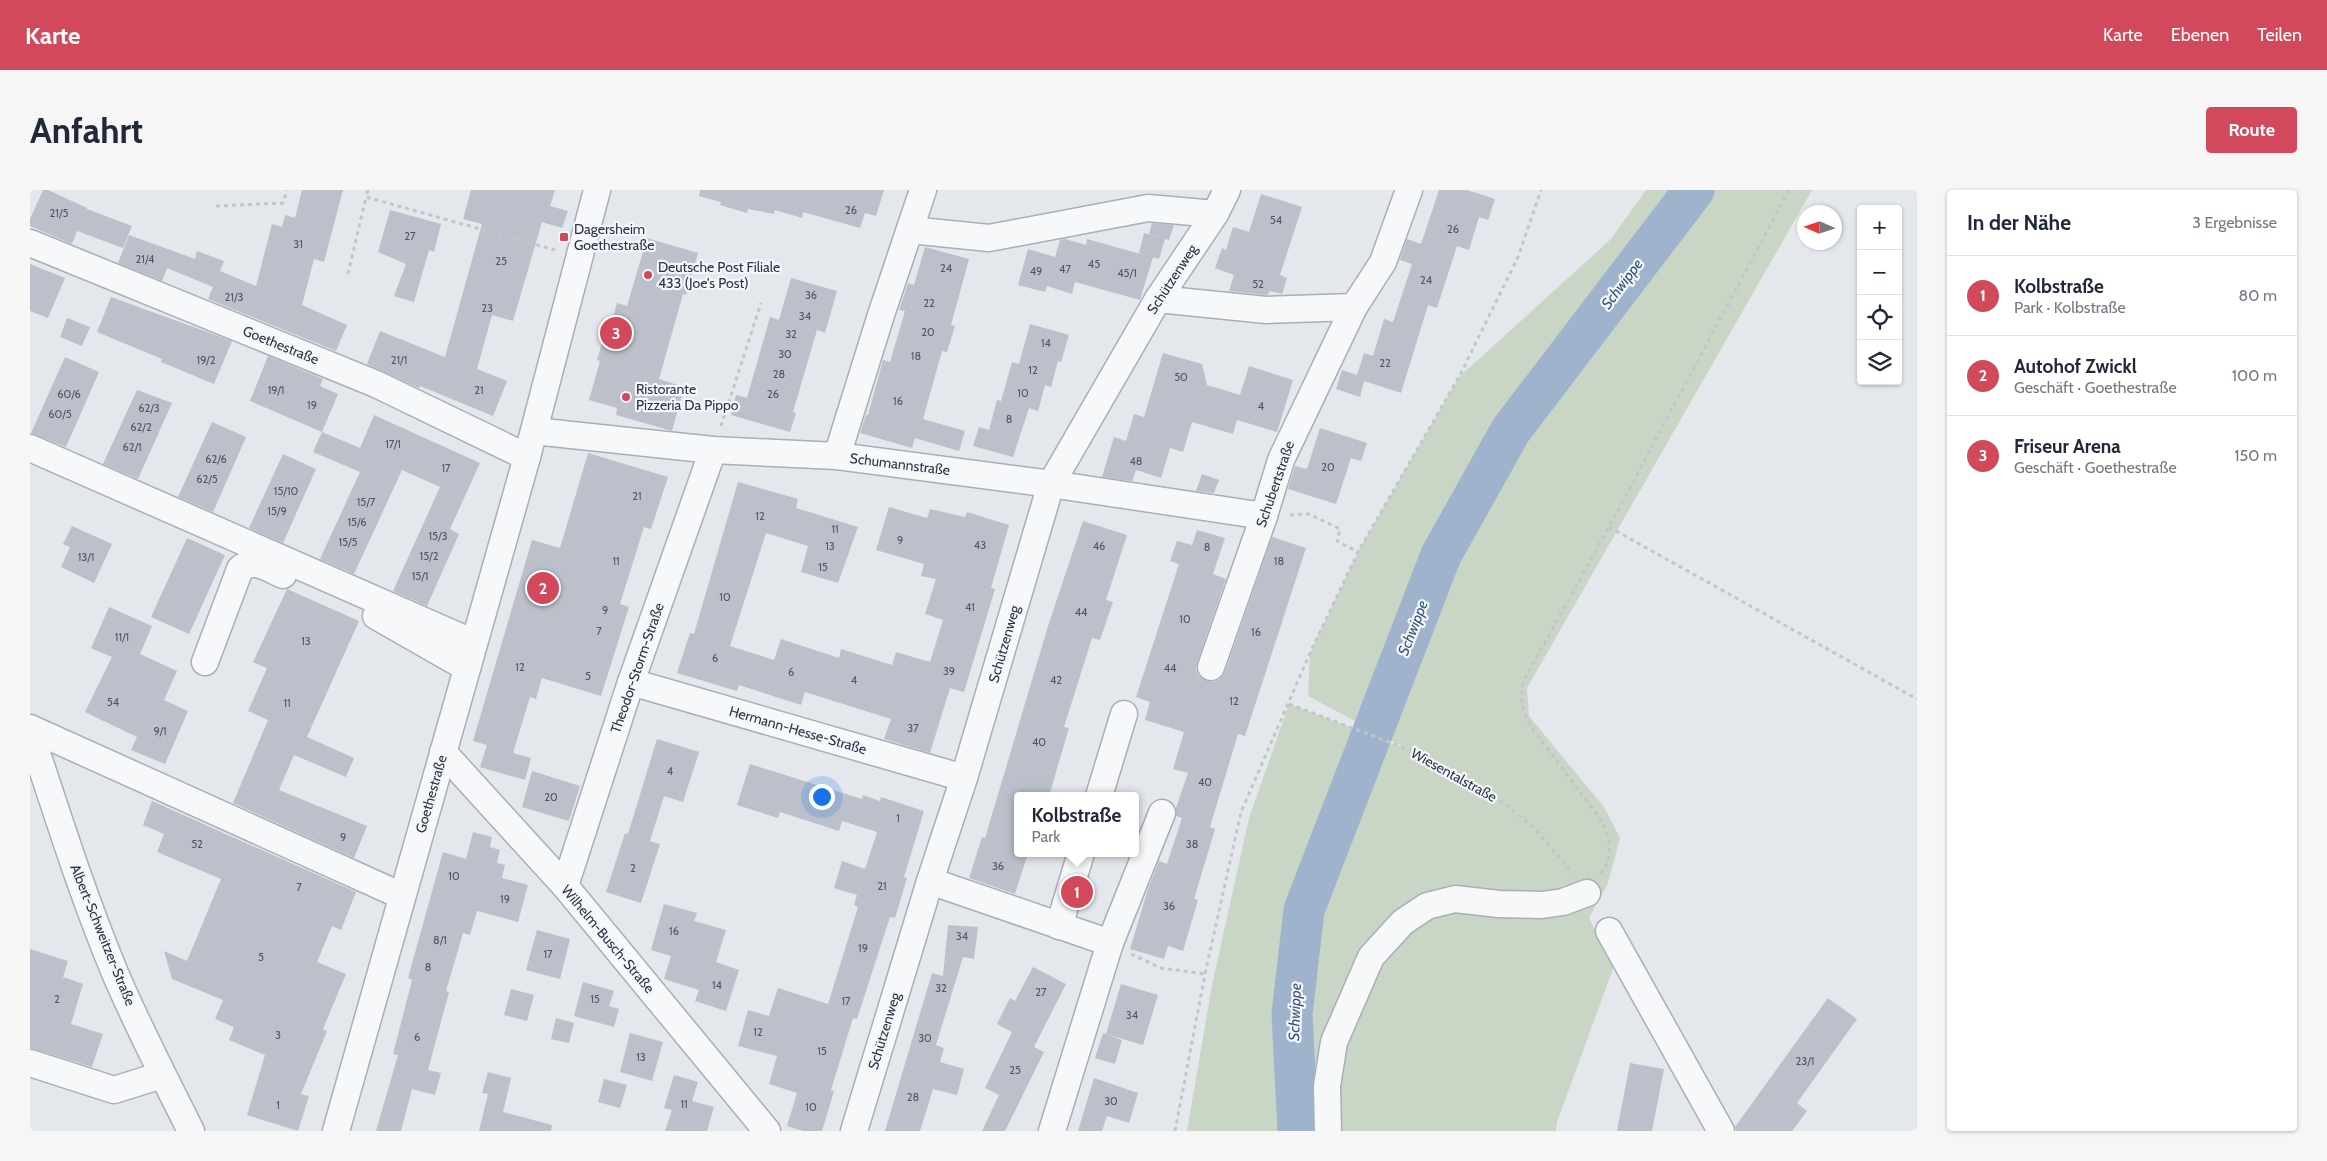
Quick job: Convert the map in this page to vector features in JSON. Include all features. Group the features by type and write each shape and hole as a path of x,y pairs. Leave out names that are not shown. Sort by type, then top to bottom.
{"street":[{"name":"Goethestraße","path":"336,1131 527,457 596,190"},
{"path":"837,456 923,190"},
{"name":"Schützenweg","path":"854,1131 930,881 964,778 1051,484 1158,299 1215,214 1227,190"},
{"name":"Schubertstraße","path":"1211,667 1264,516 1281,460 1354,307 1383,262 1409,190"},
{"path":"910,230 989,238 1148,208 1215,214"},
{"name":"Goethestraße","path":"30,243 376,384 527,457"},
{"path":"1158,299 1266,310 1354,307"},
{"name":"Schumannstraße","path":"534,431 713,450 837,456 1051,484 1264,516"},
{"path":"30,448 474,643"},
{"name":"Theodor-Storm-Straße","path":"565,886 631,682 713,450"},
{"path":"205,662 240,569 245,565 255,563 374,615 467,668"},
{"name":"Hermann-Hesse-Straße","path":"631,682 964,778"},
{"path":"1100,792 1124,714"},
{"path":"30,730 402,896"},
{"name":"Albert-Schweitzer-Straße","path":"30,730 81,885 116,974 162,1074 191,1131"},
{"name":"Wilhelm-Busch-Straße","path":"443,752 565,886 767,1131"},
{"path":"1052,1131 1110,943 1162,814"},
{"path":"1059,926 1080,857"},
{"path":"930,881 1110,943"},
{"path":"1328,1131 1327,1086 1334,1042 1371,957 1403,922 1427,906 1454,899 1499,904 1542,905 1563,902 1587,892"},
{"path":"1609,932 1721,1131"},
{"path":"30,1063 114,1090 162,1074"}],"path":[{"path":"216,206 283,203 287,190"},
{"path":"348,274 368,190"},
{"path":"1175,1131 1241,812 1310,653 1358,552 1459,377 1518,257 1540,190"},
{"path":"1587,892 1607,865 1611,851 1610,837 1601,820 1529,724 1522,709 1521,694 1523,682 1609,527 1789,190"},
{"path":"366,198 580,257"},
{"path":"713,450 760,303"},
{"path":"1264,516 1309,514 1340,529 1337,541 1358,552"},
{"path":"1609,527 1917,699"},
{"name":"Wiesentalstraße","path":"1289,704 1413,751 1507,805 1536,830 1587,892"},
{"path":"1110,943 1161,968 1206,974"}],"green space":[{"path":"1646,190 1812,190 1803,205 1797,205 1797,216 1527,688 1529,716 1604,807 1620,838 1608,883 1589,918 1614,966 1557,1122 1556,1131 1187,1131 1212,985 1249,818 1289,704 1407,749 1308,696 1310,653 1358,552 1459,377 1611,239"}],"building":[{"path":"43,190 48,190 87,209 132,226 123,248 77,231 72,244 30,226 30,219"},
{"path":"302,190 343,190 324,262 314,259 302,305 347,325 336,351 208,299 213,287 167,268 162,281 118,263 129,235 195,259 197,251 224,261 220,271 256,286 272,224 282,227 285,215 295,218"},
{"path":"471,190 555,190 550,206 568,211 562,228 542,222 513,321 492,315 477,369 507,381 493,416 420,386 419,388 367,364 380,331 445,357 482,224 463,219"},
{"path":"700,190 884,190 876,216 865,213 860,228 803,212 802,218 775,210 774,214 748,209 747,213 720,205 721,202 699,196"},
{"path":"1439,190 1467,190 1495,199 1488,220 1479,217 1469,250 1457,246 1437,308 1428,305 1401,393 1364,381 1360,397 1336,389 1342,370 1357,375 1364,353 1373,356 1384,319 1393,322 1412,264 1400,260 1401,256 1407,239 1421,244"},
{"path":"1261,194 1302,207 1280,275 1287,278 1282,294 1270,291 1267,295 1229,291 1234,275 1215,268 1222,248 1226,250 1233,227 1249,232"},
{"path":"390,210 441,224 434,252 429,250 414,302 394,296 406,264 378,252"},
{"path":"1152,223 1174,225 1169,240 1165,239 1159,259 1153,257 1140,300 1075,282 1072,294 1047,286 1045,292 1018,285 1028,249 1055,257 1060,240 1065,239 1086,245 1087,239 1148,256 1139,253 1144,233 1163,238 1149,234"},
{"path":"647,238 698,253 686,295 683,294 659,379 684,387 672,431 616,415 617,408 589,400 600,361 597,360 602,343 605,344 617,303 627,306"},
{"path":"925,247 969,259 951,325 955,326 947,352 942,351 923,419 965,431 959,451 915,438 912,448 860,433 866,415 868,415 883,360 890,362 905,311 899,310 908,283 914,285"},
{"path":"30,264 65,278 48,318 30,311"},
{"path":"791,278 837,291 825,333 817,330 793,412 796,413 790,432 731,415 736,395 747,398 770,317 779,320"},
{"path":"111,297 232,341 214,384 161,362 162,359 97,332"},
{"path":"67,318 90,327 82,346 60,337"},
{"path":"1030,324 1069,335 1061,362 1058,361 1051,387 1045,385 1038,411 1029,408 1013,457 973,446 979,427 989,430 997,400 1001,401 1012,362 1019,364"},
{"path":"1163,353 1202,364 1207,385 1240,395 1249,366 1293,380 1277,432 1237,420 1233,434 1192,422 1183,452 1170,448 1161,478 1136,470 1132,481 1102,477 1114,437 1126,441 1134,414 1144,417"},
{"path":"268,356 323,379 320,386 338,394 322,432 250,401"},
{"path":"65,357 99,372 66,447 31,433"},
{"path":"137,390 172,403 138,479 103,464"},
{"path":"374,415 480,463 450,529 459,534 427,606 393,591 440,487 402,470 354,574 320,559 360,472 313,452 322,432 360,448"},
{"path":"212,422 246,437 213,512 178,497"},
{"path":"1320,428 1367,443 1361,461 1351,458 1336,504 1288,489 1295,466 1307,469"},
{"path":"588,453 668,477 651,529 644,527 620,604 629,607 601,696 542,678 536,699 530,697 513,753 531,758 525,780 480,767 487,745 473,741 532,540 560,548"},
{"path":"283,454 316,469 283,543 249,528"},
{"path":"1202,474 1219,480 1214,493 1196,491"},
{"path":"738,482 798,499 796,508 858,527 838,583 801,572 808,546 766,533 730,646 774,660 781,639 839,658 841,649 892,665 896,652 930,662 943,620 925,614 936,579 921,576 924,564 876,550 889,507 927,518 930,509 965,517 967,512 1009,525 991,588 995,589 964,692 950,688 930,753 884,739 891,719 805,692 801,705 739,685 737,691 677,673 690,633 694,634"},
{"path":"1083,521 1127,535 1106,600 1113,602 1100,640 1092,638 1064,727 1069,728 1050,792 1014,792 1014,857 1027,857 1015,894 969,878 982,837 985,838 1049,623"},
{"path":"72,526 112,544 94,583 61,567 70,547 63,544"},
{"path":"1197,530 1225,538 1213,574 1226,579 1196,670 1199,676 1207,681 1214,682 1220,679 1225,672 1272,537 1306,548 1245,736 1238,734 1210,827 1215,829 1194,899 1198,900 1183,951 1168,946 1164,959 1130,949 1148,889 1159,861 1167,864 1182,818 1176,816 1176,808 1188,773 1173,769 1184,732 1145,720 1150,702 1136,697 1179,564 1170,561 1177,541 1192,545"},
{"path":"187,538 225,555 189,634 151,617"},
{"path":"287,589 359,621 307,737 354,758 346,777 294,755 279,790 367,826 354,858 233,803 268,720 248,711 267,668 253,662"},
{"path":"109,607 152,626 140,654 177,671 164,700 188,711 165,764 131,750 137,737 85,712 112,657 91,648"},
{"path":"657,739 699,752 683,802 664,796 650,841 660,844 641,903 606,892 625,833 628,834"},
{"path":"750,764 862,799 863,795 880,801 881,797 924,811 904,877 907,878 895,918 890,917 857,1019 853,1018 831,1090 834,1091 822,1131 803,1131 787,1126 797,1093 769,1084 777,1056 738,1046 748,1010 769,1016 778,988 828,1004 858,907 854,905 857,895 834,888 842,861 865,869 877,832 842,821 839,831 780,812 778,818 737,805"},
{"path":"532,771 580,786 569,821 522,807"},
{"path":"152,801 356,892 341,930 332,926 317,962 346,974 323,1029 327,1031 301,1094 309,1096 298,1131 247,1115 265,1055 229,1040 234,1027 215,1019 223,1000 172,979 164,951 187,961 221,879 157,852 164,834 143,825"},
{"path":"473,832 492,837 490,847 500,850 497,863 505,865 502,878 528,885 518,922 477,911 470,935 463,933 446,991 449,992 428,1070 441,1073 435,1095 412,1089 401,1131 376,1131 398,1055 393,1054 412,980 408,978 443,852 466,859"},
{"path":"664,904 697,913 694,921 726,930 716,962 739,970 726,1011 695,1001 699,990 664,979 671,956 651,950"},
{"path":"948,925 978,927 974,959 963,957 936,1045 944,1048 940,1062 964,1069 957,1095 933,1089 920,1131 885,1131 932,973 943,976"},
{"path":"537,930 570,939 560,979 526,970"},
{"path":"30,949 68,961 63,977 83,984 71,1024 103,1034 92,1067 30,1048"},
{"path":"1033,967 1066,984 1034,1047 1044,1052 1005,1131 982,1131 999,1095 985,1088 1012,1032 997,1024 1010,998 1015,1001"},
{"path":"583,982 614,991 609,1006 619,1009 614,1027 574,1016"},
{"path":"1121,984 1158,995 1143,1045 1106,1034"},
{"path":"511,989 534,995 527,1021 504,1015"},
{"path":"1828,998 1857,1019 1797,1103 1807,1111 1792,1131 1736,1131 1735,1127"},
{"path":"556,1018 574,1023 569,1043 551,1039"},
{"path":"630,1033 663,1042 652,1081 620,1072"},
{"path":"1103,1033 1122,1040 1115,1064 1095,1058"},
{"path":"1630,1063 1664,1069 1652,1131 1617,1131"},
{"path":"488,1072 511,1078 503,1112 552,1125 551,1131 479,1131 488,1094 482,1093"},
{"path":"674,1075 698,1082 692,1101 714,1107 707,1131 665,1131 672,1110 664,1108"},
{"path":"1094,1078 1138,1093 1129,1123 1107,1116 1102,1131 1078,1131"},
{"path":"604,1079 627,1085 620,1108 598,1102"}],"waterway":[{"name":"Schwippe","path":"1298,1131 1292,1014 1304,910 1441,555 1511,430 1694,190"}],"place":[{"name":"Dagersheim Goethestraße","path":"564,237"},
{"name":"Deutsche Post Filiale 433 (Joe's Post)","path":"648,275"},
{"name":"Friseur Arena","path":"616,333"},
{"name":"Ristorante Pizzeria Da Pippo","path":"626,397"},
{"name":"Autohof Zwickl","path":"543,588"},
{"name":"Kolbstraße","path":"1077,892"}]}
